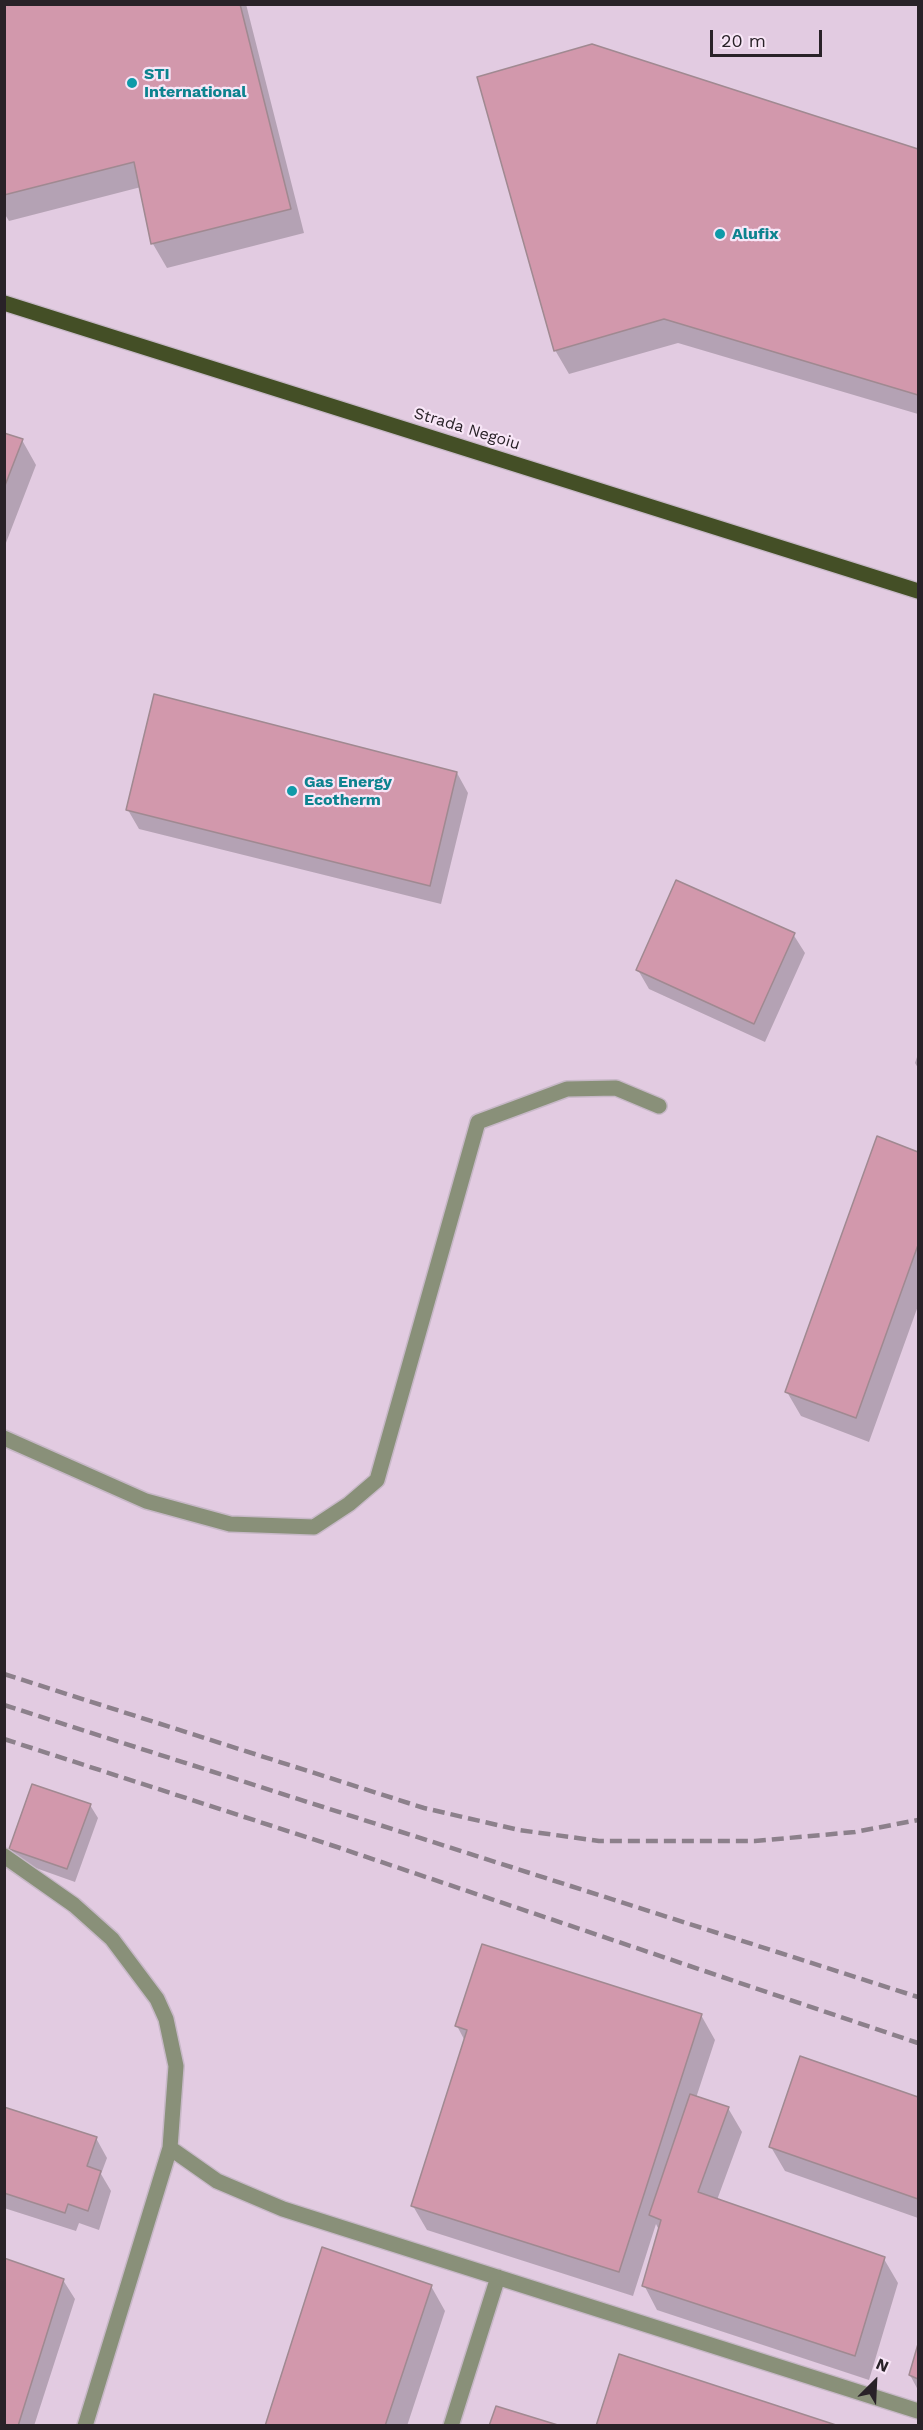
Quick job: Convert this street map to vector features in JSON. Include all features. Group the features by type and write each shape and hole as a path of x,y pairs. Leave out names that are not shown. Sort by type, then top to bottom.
{"main road":[{"name":"Strada Negoiu","path":"4,303 918,591"}],"lane":[{"path":"4,1438 146,1502 230,1524 314,1527 349,1504 377,1480 478,1122 567,1089 616,1088 659,1106"},
{"path":"4,1856 74,1905 111,1939 156,1999 166,2019 176,2066 170,2148 157,2198 85,2426"},
{"path":"170,2148 217,2181 284,2209 918,2411"},
{"path":"451,2426 498,2277"}],"shaded area":[{"path":"5,5 918,5 918,2425 5,2425"}],"building":[{"name":"STI International","path":"4,4 240,4 291,209 151,244 134,162 4,195"},
{"name":"Alufix","path":"592,44 918,149 918,395 664,319 554,351 477,77"},
{"path":"4,433 23,439 4,488"},
{"name":"Gas Energy Ecotherm","path":"154,694 457,772 430,886 126,810"},
{"path":"676,880 795,933 754,1024 636,970"},
{"path":"877,1136 918,1152 918,1245 856,1418 785,1392"},
{"path":"32,1784 91,1804 67,1869 9,1849"},
{"path":"482,1944 702,2014 619,2272 411,2206 467,2030 455,2026"},
{"path":"800,2056 918,2097 918,2199 769,2147"},
{"path":"690,2094 729,2107 698,2192 885,2257 855,2356 642,2286 661,2220 649,2215"},
{"path":"4,2107 97,2137 87,2166 101,2171 88,2211 68,2204 65,2213 4,2193"},
{"path":"322,2247 432,2285 385,2426 265,2426"},
{"path":"4,2258 64,2279 18,2426 4,2426"},
{"path":"918,2344 918,2379 909,2375"},
{"path":"619,2354 839,2426 596,2426"},
{"path":"496,2406 561,2426 489,2426"}],"railway":[{"path":"4,1674 424,1808 519,1830 599,1841 755,1841 855,1832 918,1820"},
{"path":"4,1705 918,1997"},
{"path":"4,1739 337,1847 918,2043"}],"place":[{"name":"STI International","path":"132,83"},
{"name":"Alufix","path":"720,234"},
{"name":"Gas Energy Ecotherm","path":"292,791"}]}
